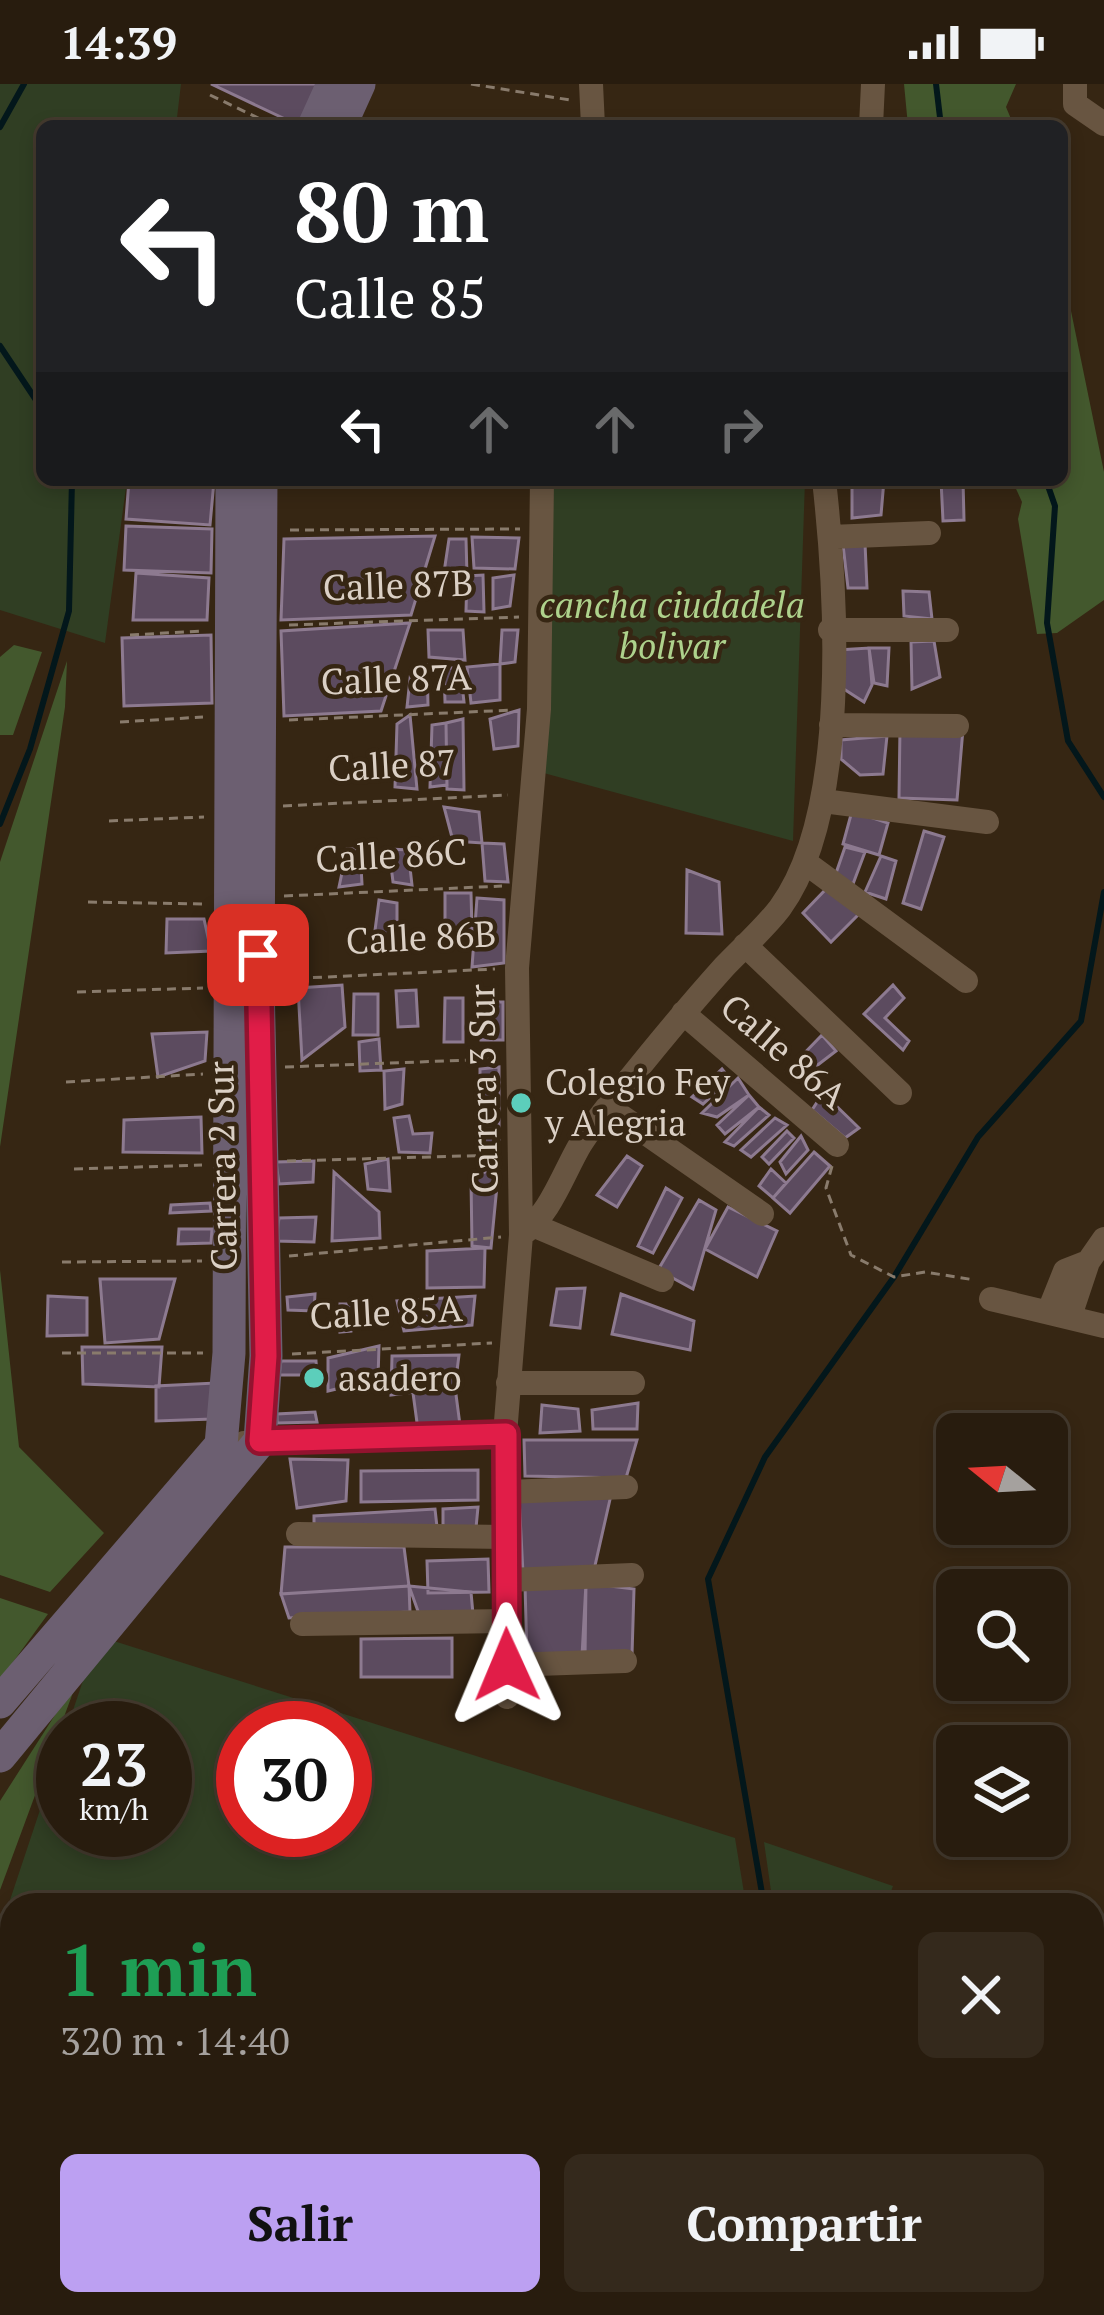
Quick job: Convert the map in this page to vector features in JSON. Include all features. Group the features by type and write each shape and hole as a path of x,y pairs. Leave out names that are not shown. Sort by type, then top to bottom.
{"street":[{"path":"317,120 333,84"},
{"path":"343,120 359,84"},
{"path":"871,120 873,84"},
{"path":"1075,84 1075,104 1104,124"},
{"name":"Carrera 2 Sur","path":"246,486 245,1163 263,1258 266,1356 260,1441"},
{"name":"Carrera 2 Sur","path":"243,628 258,530 247,486"},
{"name":"Carrera 3 Sur","path":"507,1697 508,1383 528,1231 518,1155 517,968 539,710 542,486"},
{"path":"662,1280 528,1231 608,1107 683,1012 779,908 806,863 823,801 831,724 830,537 825,486"},
{"path":"830,537 929,533"},
{"path":"830,630 946,630"},
{"path":"831,724 958,726"},
{"path":"823,801 987,822"},
{"path":"806,863 966,981"},
{"path":"745,945 901,1093"},
{"name":"Calle 86A","path":"683,1012 837,1145"},
{"path":"608,1107 763,1214"},
{"name":"Carrera 2 Sur","path":"221,1444 229,1353 228,1260 245,1163"},
{"path":"1060,1314 1065,1271 1088,1262 1104,1239"},
{"path":"986,1290 1104,1326"},
{"path":"508,1383 633,1383"},
{"path":"0,1702 221,1444 506,1434"},
{"path":"0,1756 260,1441"},
{"path":"506,1492 626,1487"},
{"path":"298,1534 505,1537"},
{"path":"506,1580 632,1575"},
{"path":"302,1624 506,1621"},
{"path":"507,1665 625,1661"}],"path":[{"path":"471,84 591,104"},
{"path":"210,95 262,120"},
{"path":"258,530 542,529"},
{"name":"Calle 87B","path":"130,635 540,617"},
{"name":"Calle 87A","path":"120,722 539,710"},
{"name":"Calle 87","path":"109,821 531,794"},
{"name":"Calle 86C","path":"88,902 244,915 526,885"},
{"name":"Calle 86B","path":"77,992 517,968"},
{"path":"66,1082 516,1058"},
{"path":"837,1145 826,1188 851,1255 894,1277 925,1272 986,1290"},
{"path":"74,1169 518,1155"},
{"path":"263,1258 528,1231"},
{"path":"62,1262 228,1260"},
{"name":"Calle 85A","path":"266,1356 510,1342"},
{"path":"62,1353 229,1353"}],"green space":[{"path":"0,84 181,84 177,120 36,120 36,486 126,486 105,643 0,610"},
{"path":"904,84 1016,84 1006,107 1011,120 907,120"},
{"path":"1068,296 1104,472 1104,600 1057,633 1037,634 1018,519 1022,502 1015,486 1068,486"},
{"name":"cancha ciudadela bolivar","path":"547,486 805,486 793,841 540,772"},
{"path":"14,645 42,652 13,735 0,735 0,657"},
{"path":"67,661 65,707 0,1147 0,862"},
{"path":"0,1270 19,1447 104,1533 50,1592 0,1575"},
{"path":"0,1598 48,1614 0,1680"},
{"path":"98,1636 303,1701 216,1701 216,1857 372,1857 372,1723 735,1838 744,1893 12,1893 36,1822 36,1857 192,1857 192,1701 76,1701"},
{"path":"36,1745 36,1793 0,1890 0,1801"},
{"path":"764,1842 893,1886 890,1893 771,1893"}],"building":[{"path":"211,84 318,84 303,120 287,120"},
{"path":"129,486 214,486 210,525 126,519"},
{"path":"852,486 883,486 881,515 852,518"},
{"path":"941,486 963,486 964,520 943,521"},
{"path":"126,526 212,529 211,573 124,570"},
{"path":"435,536 411,615 281,620 284,539"},
{"path":"472,537 519,538 515,569 474,568"},
{"path":"449,539 466,539 467,576 443,579"},
{"path":"865,543 867,588 848,588 843,545"},
{"path":"136,573 209,578 207,620 133,620"},
{"path":"483,575 484,612 466,611 467,576"},
{"path":"514,575 510,606 493,609 493,578"},
{"path":"903,591 929,592 932,619 904,616"},
{"path":"410,623 381,711 284,716 281,631"},
{"path":"428,630 463,630 465,660 429,657"},
{"path":"502,630 518,630 515,662 500,664"},
{"path":"211,635 212,703 124,706 122,638"},
{"path":"934,641 940,677 912,689 911,642"},
{"path":"869,648 872,685 864,702 836,684 838,650"},
{"path":"869,648 889,648 887,686 874,683"},
{"path":"500,664 500,700 471,703 467,667"},
{"path":"427,665 428,705 407,707 411,670"},
{"path":"460,667 464,702 445,702 444,669"},
{"path":"519,710 518,746 494,749 490,719"},
{"path":"410,715 417,789 395,787 397,724"},
{"path":"463,719 464,790 447,789 446,723"},
{"path":"446,723 447,785 430,787 432,725"},
{"path":"900,728 963,729 957,800 899,798"},
{"path":"887,736 883,774 860,775 841,759 841,740"},
{"path":"444,807 479,812 482,843 453,841"},
{"path":"852,811 888,823 879,855 843,844"},
{"path":"924,831 944,837 921,909 903,903"},
{"path":"482,843 504,844 508,882 485,881"},
{"path":"845,847 865,852 853,884 835,876"},
{"path":"347,849 360,849 362,884 339,887"},
{"path":"389,849 408,850 412,885 393,882"},
{"path":"881,856 896,861 886,899 865,892"},
{"path":"687,870 719,882 722,934 686,933"},
{"path":"830,885 859,914 831,942 803,913"},
{"path":"445,893 471,893 472,930 445,931"},
{"path":"477,898 504,900 504,963 472,967"},
{"path":"379,900 397,903 397,935 374,938"},
{"path":"167,919 204,919 211,951 166,953"},
{"path":"342,985 345,1027 302,1060 298,988"},
{"path":"893,985 904,998 885,1018 909,1041 903,1050 864,1014"},
{"path":"416,990 418,1026 398,1027 396,991"},
{"path":"354,994 378,994 378,1035 353,1035"},
{"path":"445,998 463,998 463,1042 444,1042"},
{"path":"480,1002 503,1002 503,1040 481,1040"},
{"path":"207,1032 205,1061 158,1077 152,1034"},
{"path":"822,1035 836,1051 798,1080 787,1071"},
{"path":"379,1039 381,1070 360,1071 359,1042"},
{"path":"499,1067 499,1144 480,1144 480,1069"},
{"path":"404,1069 402,1104 385,1109 384,1071"},
{"path":"722,1069 730,1079 703,1104 692,1097"},
{"path":"738,1078 749,1095 717,1117 702,1113"},
{"path":"823,1093 859,1128 845,1138 812,1110"},
{"path":"749,1095 759,1107 725,1134 717,1125"},
{"path":"759,1107 769,1115 734,1146 725,1142"},
{"path":"409,1116 413,1134 432,1133 430,1153 399,1152 394,1118"},
{"path":"201,1117 202,1153 123,1152 124,1120"},
{"path":"775,1118 787,1125 751,1157 741,1150"},
{"path":"787,1131 794,1138 769,1164 762,1157"},
{"path":"801,1136 808,1150 786,1174 780,1162"},
{"path":"814,1152 830,1166 790,1213 773,1198"},
{"path":"627,1156 642,1166 617,1207 597,1195"},
{"path":"388,1159 390,1191 368,1189 365,1164"},
{"path":"314,1161 313,1182 279,1184 276,1162"},
{"path":"499,1165 491,1248 472,1246 471,1179"},
{"path":"771,1169 786,1183 773,1198 759,1186"},
{"path":"334,1172 379,1212 380,1238 332,1241"},
{"path":"666,1188 682,1198 653,1253 638,1246"},
{"path":"699,1200 716,1210 693,1289 658,1270"},
{"path":"210,1203 211,1211 170,1213 171,1205"},
{"path":"728,1207 777,1231 757,1277 705,1249"},
{"path":"316,1217 314,1242 276,1241 279,1218"},
{"path":"179,1229 212,1229 211,1243 178,1244"},
{"path":"485,1248 484,1287 427,1288 427,1251"},
{"path":"100,1279 175,1279 159,1339 105,1343"},
{"path":"585,1288 580,1328 551,1325 557,1289"},
{"path":"315,1294 314,1311 288,1310 287,1297"},
{"path":"621,1294 694,1321 690,1350 612,1334"},
{"path":"48,1296 87,1298 87,1335 47,1336"},
{"path":"475,1296 472,1325 404,1331 397,1301"},
{"path":"340,1304 353,1304 351,1331 340,1332"},
{"path":"379,1346 378,1379 328,1391 328,1358"},
{"path":"82,1347 162,1347 159,1387 83,1384"},
{"path":"459,1355 455,1387 391,1395 392,1356"},
{"path":"281,1361 316,1361 317,1375 279,1375"},
{"path":"215,1383 212,1419 156,1421 156,1386"},
{"path":"455,1387 460,1425 418,1430 413,1393"},
{"path":"638,1403 637,1429 593,1429 592,1410"},
{"path":"542,1405 578,1409 580,1431 540,1433"},
{"path":"315,1412 317,1422 277,1423 277,1414"},
{"path":"524,1440 637,1440 626,1478 525,1476"},
{"path":"290,1459 348,1460 346,1501 297,1508"},
{"path":"478,1470 478,1500 361,1502 361,1471"},
{"path":"611,1495 594,1570 523,1573 519,1497"},
{"path":"478,1507 476,1528 443,1528 443,1509"},
{"path":"435,1509 437,1527 314,1531 314,1516"},
{"path":"285,1547 404,1547 409,1586 281,1594"},
{"path":"488,1559 489,1592 428,1593 427,1561"},
{"path":"586,1583 582,1656 527,1658 525,1585"},
{"path":"586,1583 634,1589 632,1655 585,1657"},
{"path":"409,1586 410,1612 289,1618 281,1594"},
{"path":"409,1586 471,1592 473,1614 419,1614"},
{"path":"452,1638 452,1677 361,1677 361,1639"}],"waterway":[{"path":"0,127 24,84"},
{"path":"936,84 940,120"},
{"path":"0,346 36,400"},
{"path":"0,824 30,749 69,611 72,486"},
{"path":"1048,486 1055,506 1047,623 1068,741 1104,797"},
{"path":"762,1893 708,1579 765,1457 894,1277 978,1137 1081,1021 1104,892"}],"place":[{"name":"Colegio Fey y Alegria","path":"521,1103"},
{"name":"asadero","path":"314,1378"}],"route":[{"path":"258,955 266,1356 260,1441 506,1434 507,1665"}]}
